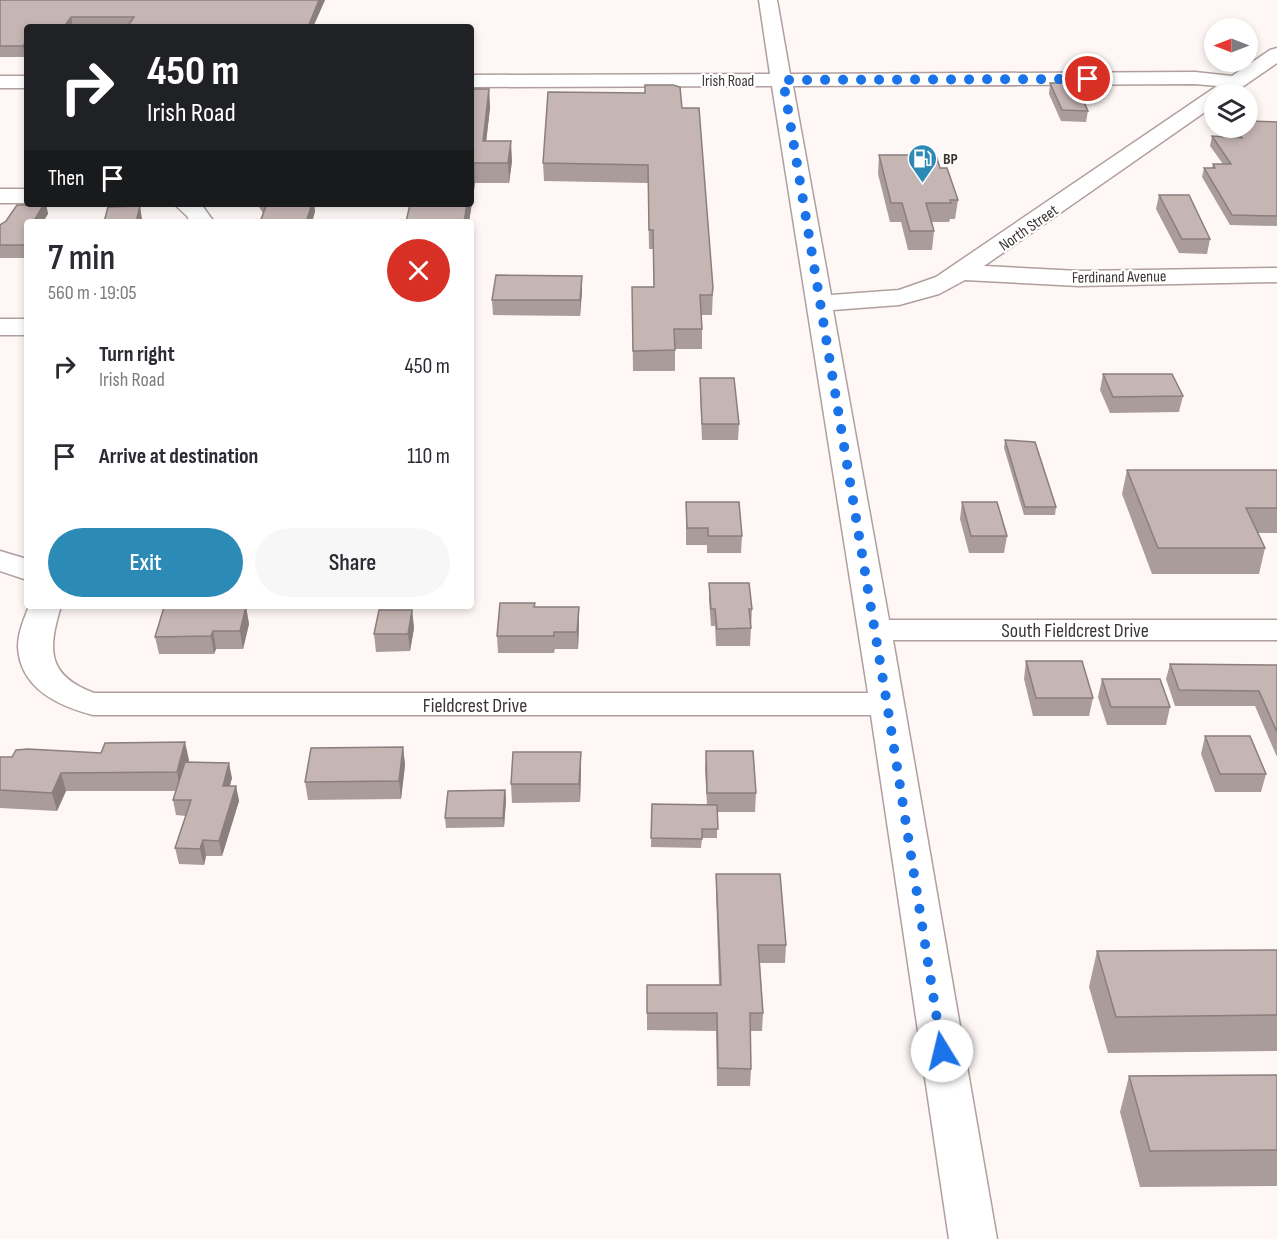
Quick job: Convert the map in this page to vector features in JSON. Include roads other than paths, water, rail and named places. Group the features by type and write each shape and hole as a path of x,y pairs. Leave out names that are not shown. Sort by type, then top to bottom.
{"street":[{"path":"768,0 887,704 972,1239"},
{"name":"North Street","path":"1233,84 1277,54"},
{"name":"Irish Road","path":"474,81 1195,78 1236,82"},
{"path":"0,82 24,82"},
{"name":"North Street","path":"819,303 877,302 930,289 962,272 1204,103"},
{"path":"0,196 24,196"},
{"path":"190,207 197,212 200,219"},
{"name":"Ferdinand Avenue","path":"962,272 999,276 1048,277 1277,275"},
{"path":"0,327 24,327"},
{"path":"0,560 24,569"},
{"name":"Fieldcrest Drive","path":"44,609 35,647 38,661 55,689 77,701 113,705 887,704"},
{"name":"South Fieldcrest Drive","path":"874,630 1277,630"}],"place":[{"name":"BP","path":"922,184"}]}
